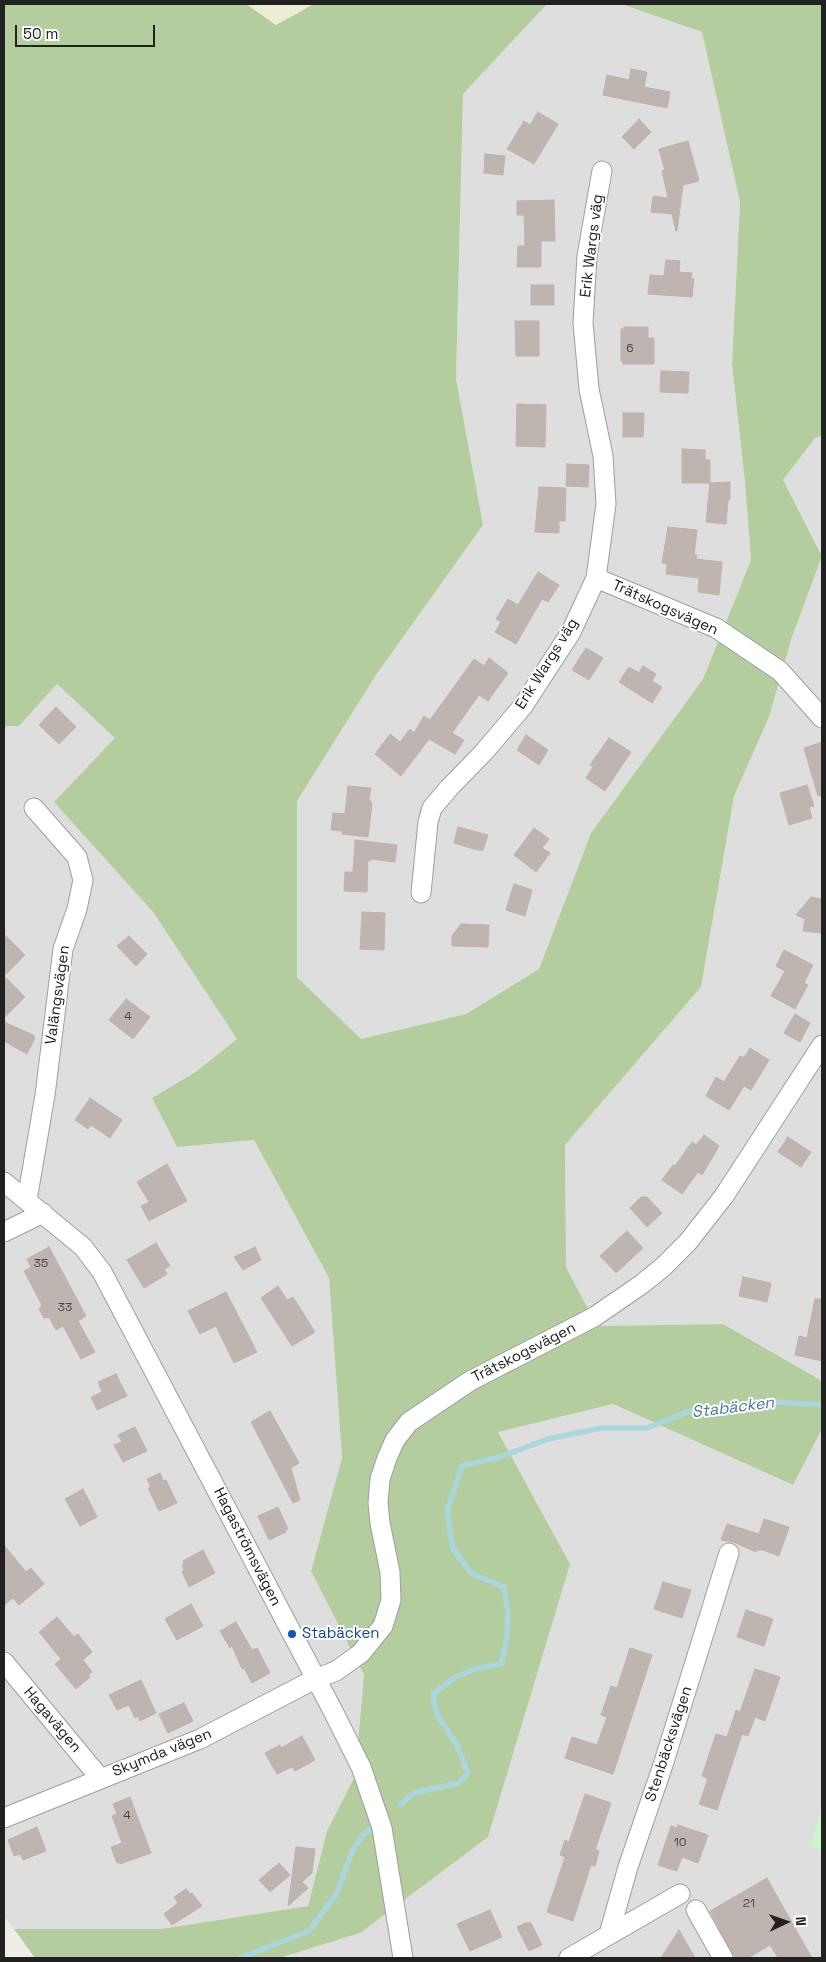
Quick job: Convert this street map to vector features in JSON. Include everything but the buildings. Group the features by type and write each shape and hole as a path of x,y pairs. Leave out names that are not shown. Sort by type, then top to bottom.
{"street":[{"name":"Erik Wargs väg","path":"421,892 428,822 432,808 448,788 484,752 523,706 571,632 596,578 606,504 603,456 589,388 583,323 587,256 602,171"},
{"name":"Trätskogsvägen","path":"596,578 716,628 780,671 822,718"},
{"name":"Valängsvägen","path":"27,1200 45,1095 63,949 77,909 82,880 77,857 34,808"},
{"name":"Trätskogsvägen","path":"315,1679 336,1671 361,1653 383,1626 391,1600 390,1572 379,1513 380,1479 386,1458 395,1440 409,1422 470,1381 594,1317 663,1267 688,1242 724,1196 822,1045"},
{"name":"Hagaströmsvägen","path":"4,1182 83,1247 102,1272 193,1442 361,1767 382,1828 403,1958"},
{"path":"4,1232 43,1213"},
{"name":"Stenbäcksvägen","path":"609,1934 628,1867 663,1765 729,1553"},
{"name":"Hagavägen","path":"4,1662 100,1778"},
{"name":"Skymda vägen","path":"4,1818 200,1739 315,1679"},
{"path":"568,1958 680,1894"},
{"path":"696,1910 723,1958"}],"shaded area":[{"path":"246,4 314,4 276,25"},
{"path":"547,4 621,4 702,32 740,202 732,364 745,482 751,560 703,679 591,833 539,969 466,1014 361,1039 297,977 297,801 376,675 483,525 456,379 463,94"},
{"path":"822,436 822,554 783,480 815,438"},
{"path":"822,556 822,1381 723,1324 597,1326 566,1267 565,1145 701,987 734,796 769,717 792,637"},
{"path":"57,684 115,738 55,802 153,912 237,1039 197,1071 152,1098 177,1147 254,1140 329,1278 342,1458 311,1571 364,1675 355,1776 327,1831 308,1906 161,1929 14,1929 4,1916 4,726 19,726"},
{"path":"613,1404 793,1485 822,1429 822,1958 279,1958 360,1933 570,1564 498,1432"}],"green space":[{"path":"4,4 246,4 276,25 314,4 547,4 463,94 456,379 483,525 376,675 297,801 297,977 361,1039 466,1014 539,969 591,833 703,679 751,560 745,482 732,364 740,202 702,32 621,4 822,4 822,436 815,438 783,480 822,556 792,637 769,717 734,796 701,987 565,1145 566,1267 597,1326 723,1324 822,1381 822,1429 793,1485 613,1404 498,1432 570,1564 488,1837 360,1933 279,1958 35,1958 14,1929 161,1929 308,1906 327,1831 355,1776 364,1675 311,1571 342,1458 329,1278 254,1140 177,1147 152,1098 197,1071 237,1039 153,912 54,802 115,738 57,684 19,726 4,726"},
{"path":"822,1807 822,1851 810,1847"}],"waterway":[{"name":"Stabäcken","path":"400,1805 414,1793 459,1783 468,1773 457,1745 437,1715 433,1694 454,1678 474,1669 501,1664 507,1638 508,1613 504,1587 471,1573 453,1549 447,1511 462,1466 500,1457 548,1439 601,1428 647,1428 687,1412 776,1402 822,1405"},
{"name":"Stabäcken","path":"240,1958 309,1931 337,1893 352,1852 362,1836 375,1825"}],"place":[{"name":"Stabäcken","path":"292,1634"}]}
